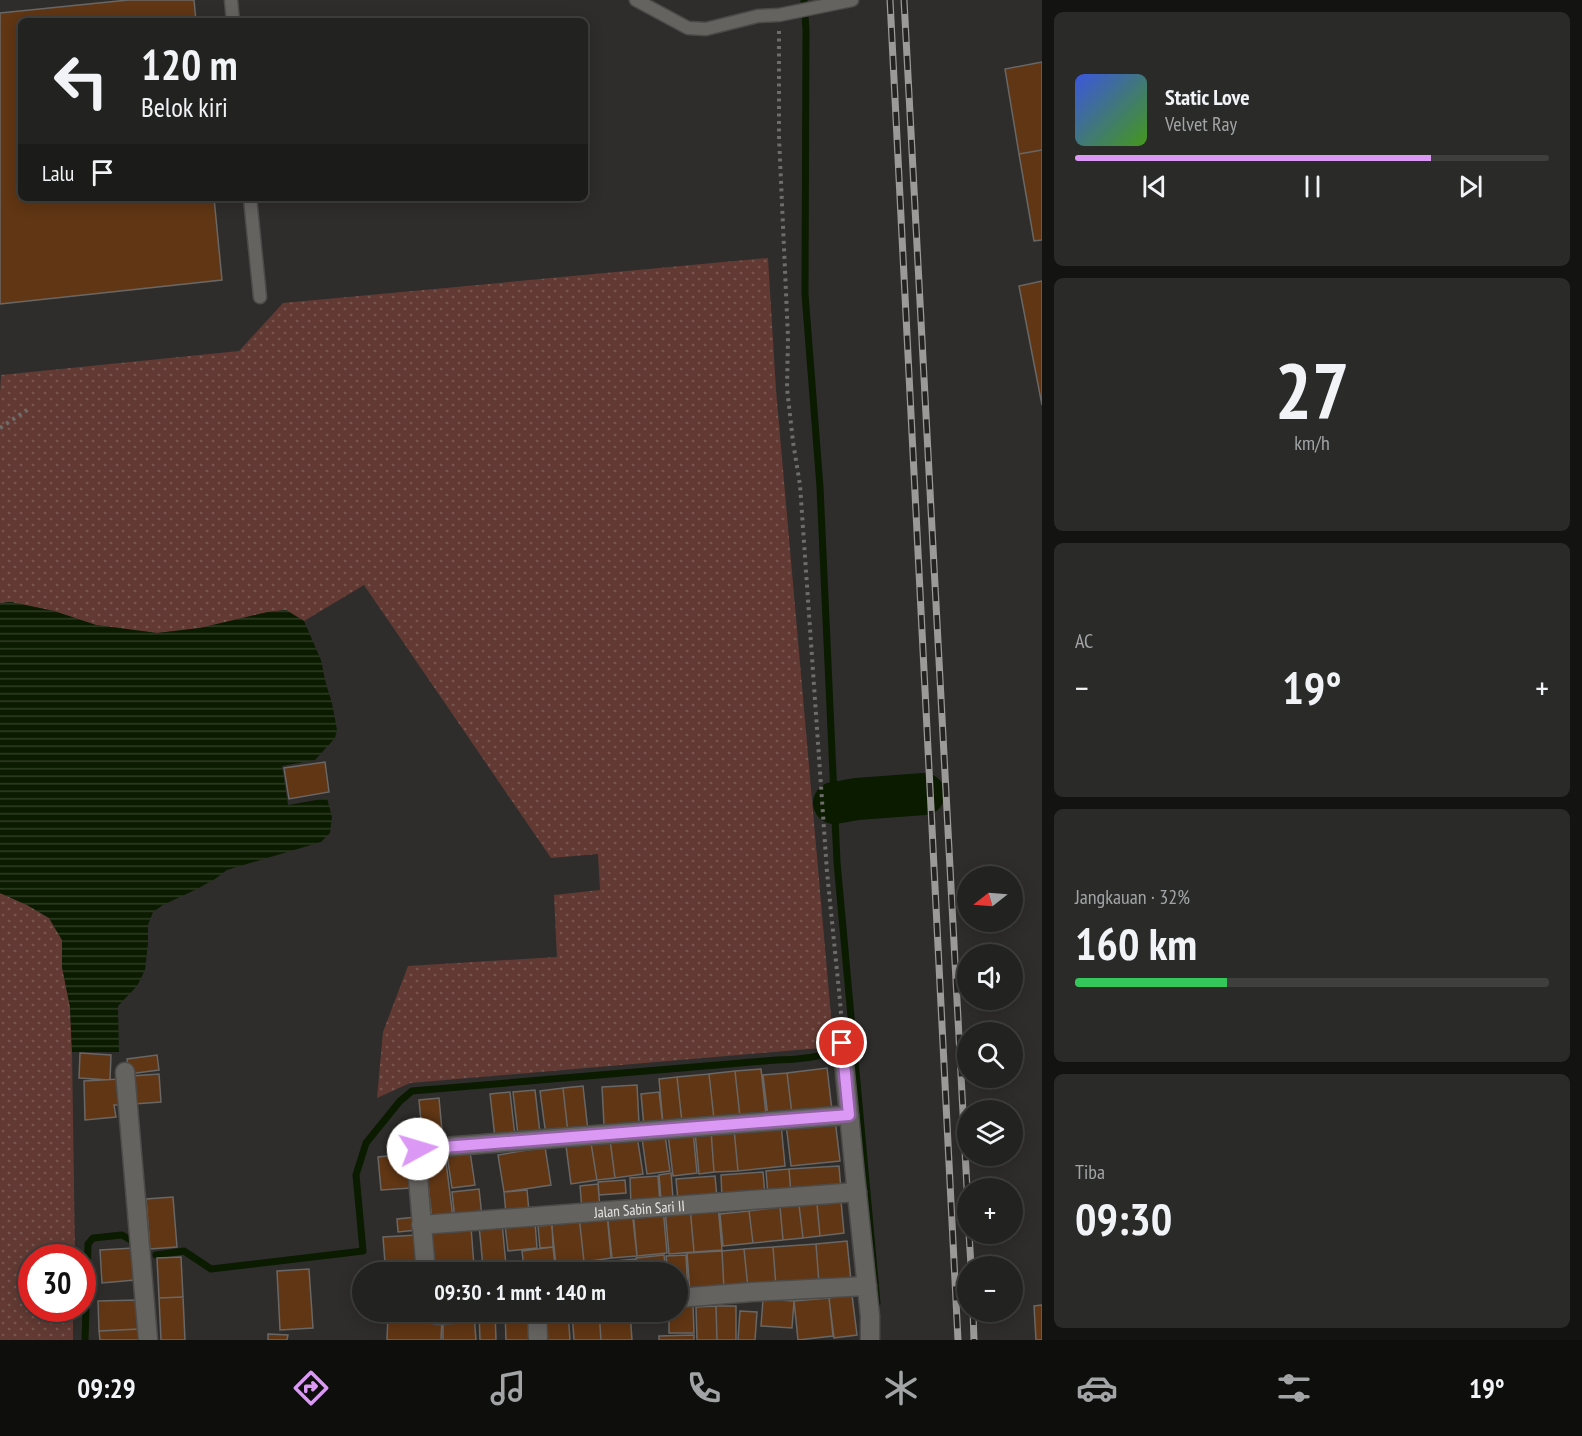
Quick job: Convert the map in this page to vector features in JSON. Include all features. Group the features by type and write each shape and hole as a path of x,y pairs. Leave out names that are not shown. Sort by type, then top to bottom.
{"street":[{"path":"842,1043 870,1316 870,1340"},
{"path":"125,1072 148,1340"},
{"path":"425,1262 416,1155 418,1149 849,1115"},
{"name":"Jalan Sabin Sari II","path":"421,1225 856,1191"},
{"path":"688,1297 867,1286"},
{"path":"537,1322 538,1340"}],"lane":[{"path":"231,0 233,18"},
{"path":"636,0 688,28 706,29 758,16 799,12 850,0"},
{"path":"250,201 260,297"}],"path":[{"path":"778,15 780,149 788,337 787,388 800,485 827,872 842,1043"},
{"path":"0,428 27,410"}],"shaded area":[{"path":"768,258 776,390 833,1039 821,1048 410,1083 377,1098 383,1032 408,966 557,957 554,895 600,890 598,854 551,858 364,585 304,621 286,610 200,628 157,633 96,625 54,611 11,602 0,603 1,375 239,351 283,303"},
{"path":"11,602 54,611 96,625 157,633 200,628 286,610 304,621 321,660 332,703 337,730 335,738 315,760 282,766 288,805 327,798 332,817 330,833 321,842 227,870 215,879 153,912 148,925 145,970 137,986 118,1006 119,1052 72,1052 70,1007 62,967 62,940 49,918 0,893 0,603"},
{"path":"0,893 49,918 62,940 62,967 70,1007 72,1052 75,1244 18,1244 18,1322 73,1322 73,1340 0,1340"}],"building":[{"path":"128,0 194,0 196,18 18,18 18,201 214,201 222,280 0,304 0,13"},
{"path":"1042,62 1042,150 1019,154 1005,69"},
{"path":"1042,150 1042,240 1034,241 1019,154"},
{"path":"1042,281 1042,405 1019,286"},
{"path":"325,762 329,792 289,799 284,768"},
{"path":"80,1053 111,1055 110,1080 79,1078"},
{"path":"157,1055 159,1070 129,1074 127,1059"},
{"path":"827,1068 832,1110 792,1114 787,1073"},
{"path":"761,1069 766,1114 740,1117 735,1071"},
{"path":"735,1071 740,1117 714,1119 709,1074"},
{"path":"787,1073 792,1114 768,1117 763,1075"},
{"path":"159,1074 161,1102 134,1104 132,1076"},
{"path":"709,1074 714,1119 682,1122 677,1077"},
{"path":"677,1077 682,1122 663,1124 659,1079"},
{"path":"120,1079 122,1105 114,1105 116,1117 85,1120 84,1081"},
{"path":"637,1085 639,1123 604,1125 602,1087"},
{"path":"583,1086 588,1131 568,1133 563,1088"},
{"path":"563,1088 568,1133 546,1136 540,1091"},
{"path":"535,1090 540,1133 518,1135 513,1092"},
{"path":"510,1092 515,1136 495,1138 490,1094"},
{"path":"659,1092 663,1125 644,1127 641,1094"},
{"path":"439,1098 443,1142 423,1144 419,1100"},
{"path":"835,1119 840,1161 791,1166 786,1124"},
{"path":"781,1124 785,1166 738,1171 734,1129"},
{"path":"734,1129 738,1171 714,1172 711,1131"},
{"path":"693,1131 697,1173 673,1176 668,1134"},
{"path":"711,1131 714,1172 699,1174 695,1132"},
{"path":"665,1135 670,1171 647,1174 642,1138"},
{"path":"637,1136 643,1174 615,1178 610,1140"},
{"path":"610,1140 615,1178 597,1180 591,1143"},
{"path":"591,1143 597,1180 571,1184 566,1146"},
{"path":"545,1147 551,1185 504,1192 498,1155"},
{"path":"470,1152 475,1185 452,1188 447,1155"},
{"path":"407,1154 411,1188 381,1190 378,1157"},
{"path":"445,1154 453,1218 432,1220 425,1157"},
{"path":"839,1166 841,1190 791,1194 789,1169"},
{"path":"789,1169 791,1194 768,1196 766,1171"},
{"path":"763,1172 765,1195 722,1198 721,1175"},
{"path":"671,1173 673,1198 661,1199 659,1175"},
{"path":"658,1176 660,1204 631,1206 630,1178"},
{"path":"715,1176 717,1198 678,1201 676,1179"},
{"path":"625,1180 626,1193 599,1195 598,1182"},
{"path":"598,1184 600,1209 582,1210 580,1186"},
{"path":"479,1189 482,1217 455,1220 452,1192"},
{"path":"527,1190 529,1212 506,1214 504,1192"},
{"path":"173,1197 177,1247 150,1249 146,1199"},
{"path":"841,1201 844,1233 820,1236 817,1204"},
{"path":"817,1204 820,1236 803,1238 799,1205"},
{"path":"718,1205 722,1250 694,1252 690,1207"},
{"path":"799,1205 803,1238 783,1240 780,1207"},
{"path":"663,1207 667,1253 637,1256 633,1210"},
{"path":"690,1207 694,1252 669,1254 665,1209"},
{"path":"780,1207 783,1240 753,1243 749,1211"},
{"path":"632,1210 637,1256 612,1258 607,1212"},
{"path":"749,1211 753,1243 723,1246 720,1214"},
{"path":"607,1213 611,1258 584,1262 579,1216"},
{"path":"579,1216 584,1262 556,1262 551,1219"},
{"path":"416,1217 417,1230 398,1232 397,1219"},
{"path":"535,1222 537,1248 508,1251 505,1225"},
{"path":"502,1223 506,1262 483,1262 479,1225"},
{"path":"552,1225 553,1247 540,1248 538,1226"},
{"path":"471,1227 474,1262 434,1262 431,1230"},
{"path":"417,1235 419,1261 385,1262 383,1237"},
{"path":"847,1241 851,1281 819,1283 816,1244"},
{"path":"816,1244 819,1283 776,1287 773,1247"},
{"path":"553,1247 555,1262 523,1262 522,1251"},
{"path":"773,1247 776,1287 748,1288 744,1249"},
{"path":"133,1248 135,1280 102,1283 100,1250"},
{"path":"744,1249 748,1288 724,1290 722,1251"},
{"path":"722,1251 724,1290 690,1293 687,1253"},
{"path":"664,1255 665,1262 636,1262 636,1258"},
{"path":"686,1255 686,1262 667,1262 666,1256"},
{"path":"181,1257 183,1297 159,1298 157,1258"},
{"path":"635,1259 635,1262 615,1262"},
{"path":"309,1269 313,1328 280,1330 277,1271"},
{"path":"852,1295 857,1335 834,1338 829,1298"},
{"path":"183,1297 185,1340 161,1340 159,1298"},
{"path":"829,1298 833,1336 798,1340 794,1301"},
{"path":"763,1299 794,1301 792,1328 761,1326"},
{"path":"138,1300 139,1329 99,1331 98,1301"},
{"path":"688,1305 693,1305 694,1333 669,1333 669,1322 688,1322"},
{"path":"1042,1305 1042,1340 1036,1340 1034,1306"},
{"path":"716,1306 736,1306 736,1340 717,1340"},
{"path":"716,1306 717,1340 697,1340 696,1307"},
{"path":"740,1311 757,1312 755,1340 738,1340"},
{"path":"388,1322 442,1322 441,1340 387,1340"},
{"path":"443,1322 475,1322 476,1340 443,1340"},
{"path":"479,1322 495,1322 496,1340 480,1340"},
{"path":"505,1322 534,1322 535,1340 506,1340"},
{"path":"541,1322 569,1322 570,1340 542,1340"},
{"path":"573,1322 600,1322 601,1340 574,1340"},
{"path":"600,1322 631,1322 632,1340 601,1340"},
{"path":"139,1329 139,1340 100,1340 99,1331"},
{"path":"268,1334 288,1335 287,1340 268,1340"},
{"path":"694,1335 694,1340 659,1340 659,1336"}],"waterway":[{"path":"804,0 806,30 805,294 820,487 837,862 877,1303"},
{"path":"834,803 924,794"},
{"path":"156,1255 184,1251 211,1269 363,1251 356,1175 366,1143 400,1101 412,1091 799,1059 837,1051"},
{"path":"85,1340 88,1244 93,1238 122,1235 136,1243"}],"railway":[{"path":"890,0 958,1340"},
{"path":"904,0 966,1178"},
{"path":"970,1244 970,1256"},
{"path":"973,1322 974,1340"}],"route":[{"path":"418,1149 849,1115 842,1043"}]}
